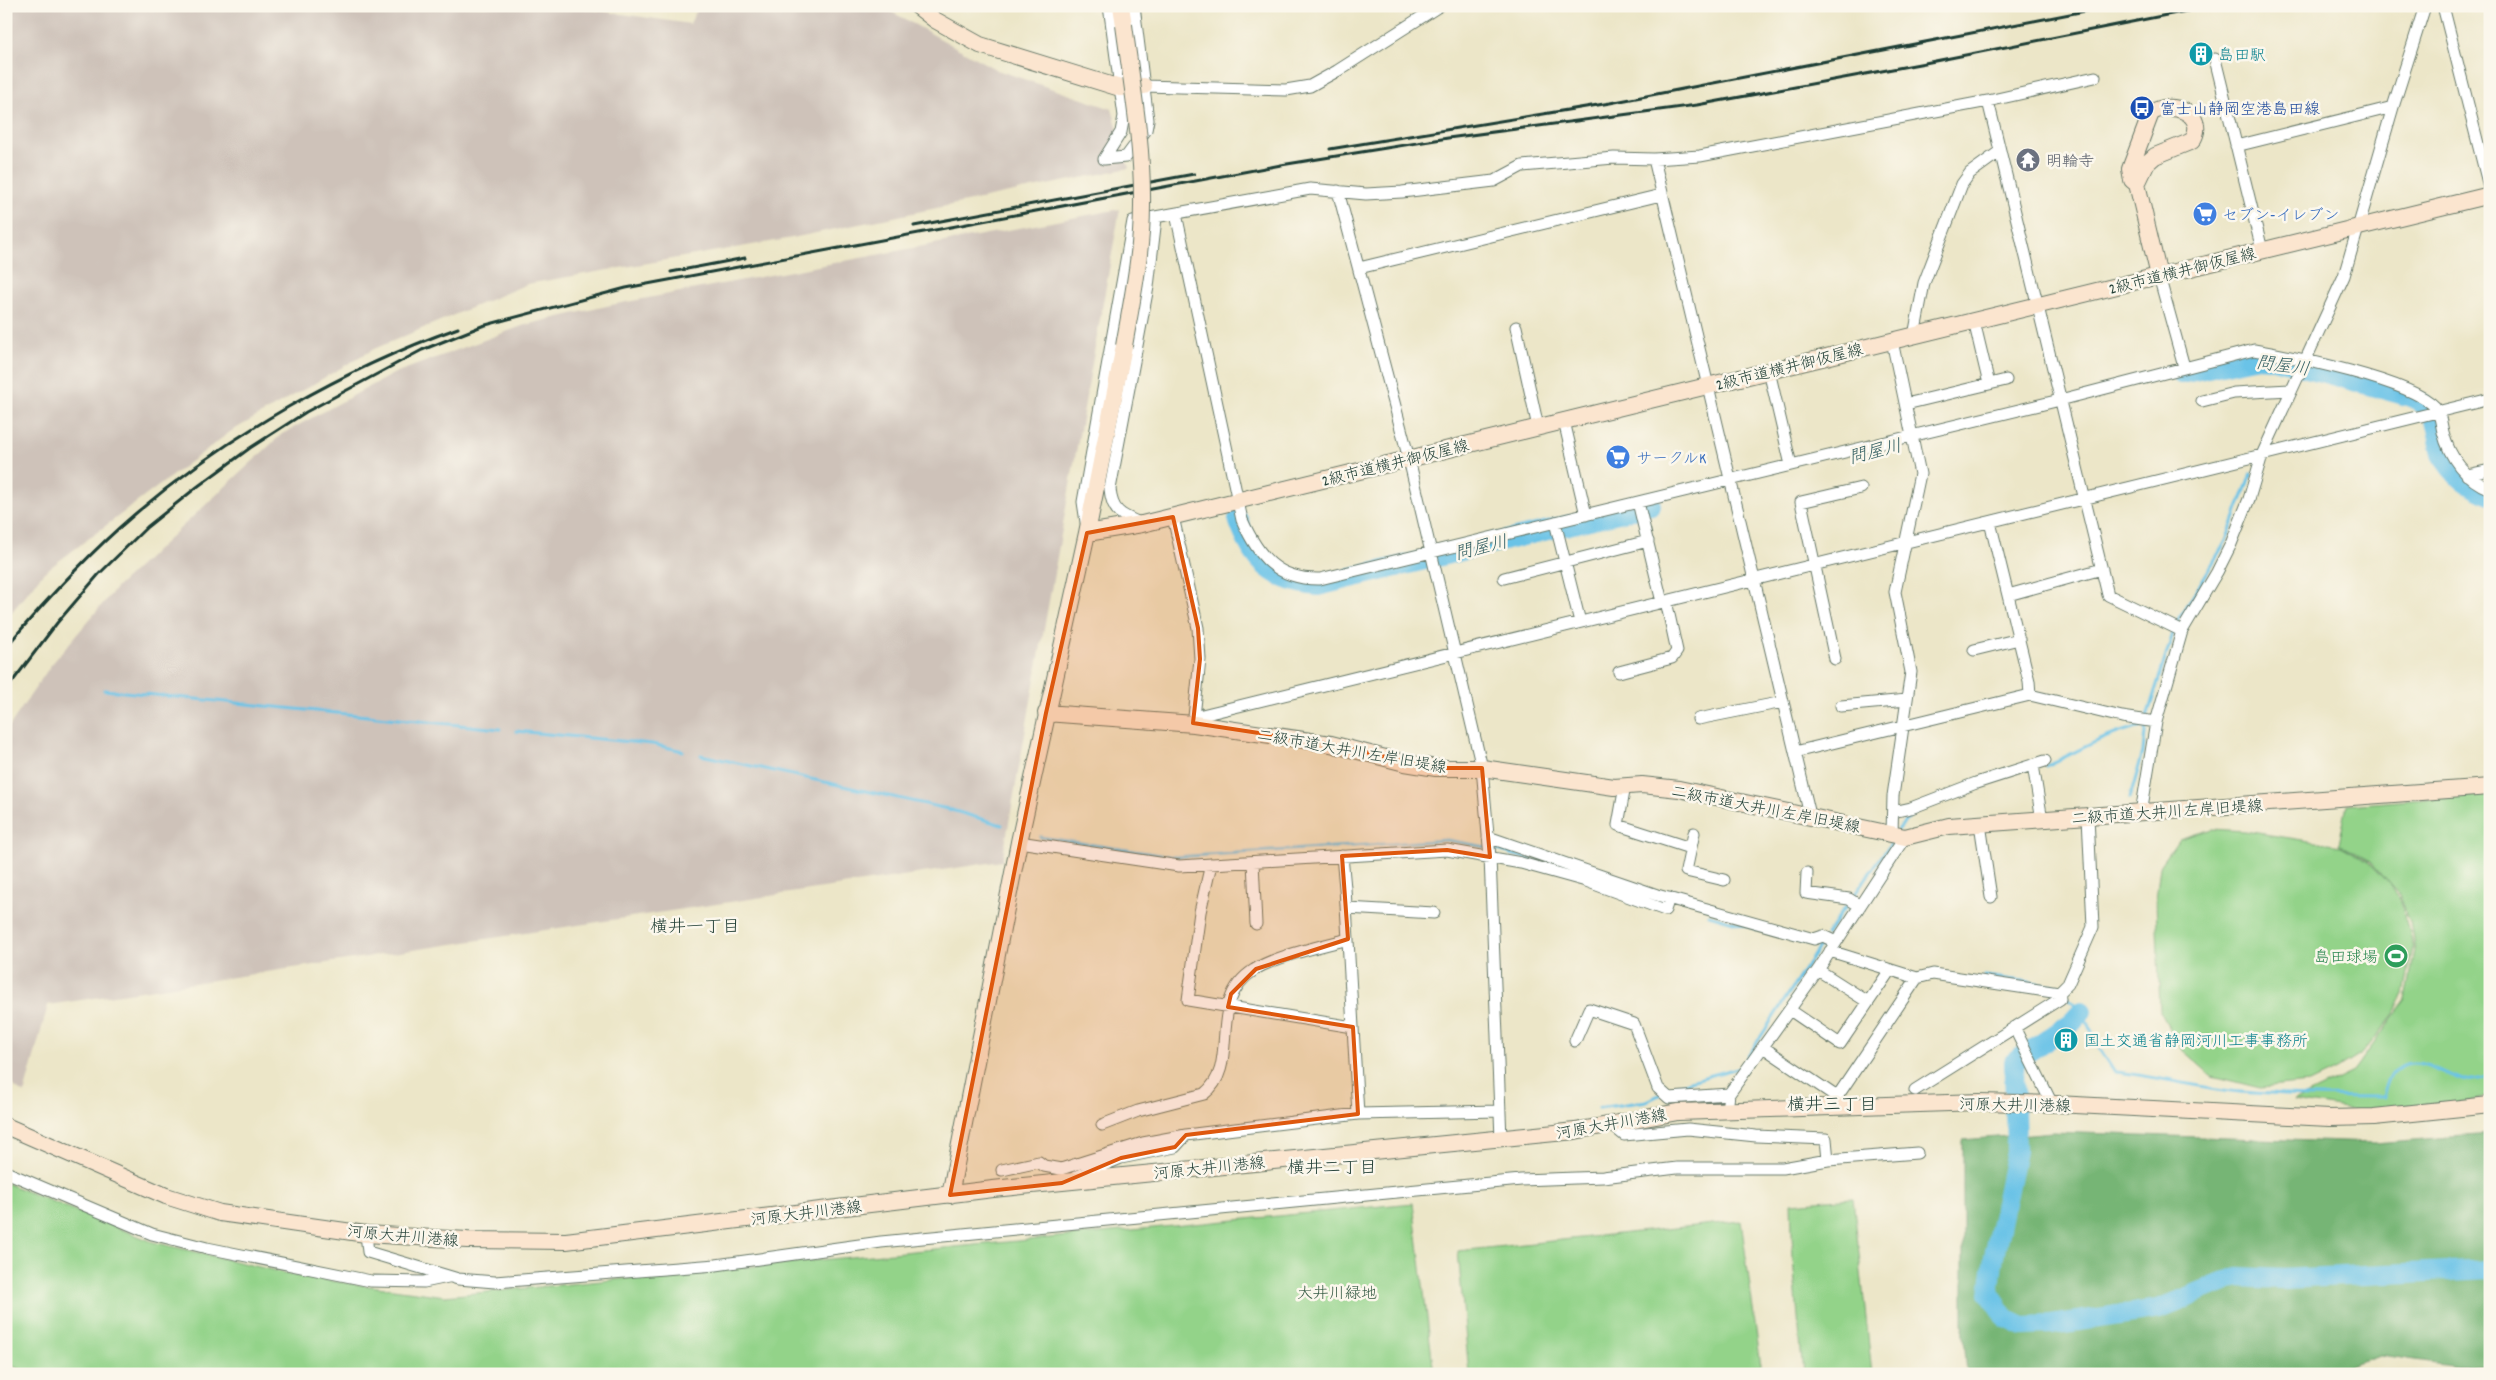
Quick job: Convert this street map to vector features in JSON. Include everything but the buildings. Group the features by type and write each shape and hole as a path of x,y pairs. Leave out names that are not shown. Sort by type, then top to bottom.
{"street":[{"path":"917,6 935,20 980,45 1120,88 1144,86 1286,90 1310,86 1439,6"},
{"path":"1109,6 1124,116 1121,132 1104,159 1126,157 1146,130 1148,120 1134,6"},
{"path":"950,1195 1019,842 1087,533 1139,260 1142,207 1140,152 1121,6"},
{"path":"2141,813 2156,722 2182,631 2217,572 2231,544 2249,499 2262,455 2304,359 2344,276 2393,107 2425,6"},
{"path":"2443,6 2490,193"},
{"path":"2215,59 2262,250"},
{"path":"1087,533 1083,502 1133,221 1310,189 1366,194 1402,192 1494,181 1522,166 1614,158 1654,159 1700,156 1988,101 2095,77"},
{"path":"1988,101 2036,306 2108,595 2182,631"},
{"path":"2137,184 2147,163 2155,156 2192,141 2196,129 2192,115 2187,111 2169,106 2158,108 2151,113 2130,169 2132,180 2137,184 2184,368"},
{"path":"2236,146 2393,107"},
{"path":"1914,336 1924,283 1962,184 1970,173 1999,152"},
{"path":"1654,159 1661,195 1810,815"},
{"path":"1338,191 1409,459 1482,768 1490,857 1501,1139"},
{"name":"2級市道横井御仮屋線","path":"1087,533 1173,517 2159,276 2490,193"},
{"path":"1359,268 1661,195"},
{"path":"1176,214 1242,520 1253,544 1262,556 1290,576 1320,579 2060,400 2254,350 2304,359 2403,388 2421,396 2439,411 2444,434 2452,456 2467,475 2482,486 2490,489"},
{"path":"1142,524 1126,518 1116,510 1111,502 1110,489 1148,287 1156,218"},
{"path":"1974,321 1989,384"},
{"path":"1516,328 1538,427"},
{"path":"1727,1111 1729,1094 1834,946 1860,906 1898,835 1893,812 1902,727 1911,672 1894,592 1920,474 1892,340"},
{"path":"1769,371 1791,465"},
{"path":"1906,404 2006,380"},
{"path":"2202,401 2234,393 2290,390"},
{"path":"1173,517 1198,628 1200,659 1194,720 1454,653 2084,500 2490,398"},
{"path":"1564,421 1586,515"},
{"path":"2467,475 2490,470"},
{"path":"1835,659 1801,502 1861,488"},
{"path":"1619,672 1672,658 1677,651 1638,502"},
{"path":"1555,522 1580,622"},
{"path":"1990,522 2029,681 2030,695"},
{"path":"1504,578 1648,541"},
{"path":"2008,595 2102,569"},
{"path":"1974,650 2019,639"},
{"path":"1795,752 2030,695 2122,717 2156,722"},
{"path":"1841,706 1907,700"},
{"path":"1698,719 1783,702"},
{"name":"二級市道大井川左岸旧堤線","path":"1046,713 1194,720 1331,744 1405,763 1436,768 1482,768 1614,787 1642,785 1679,790 1810,815 1898,835 1949,826 2490,787"},
{"path":"1893,812 1911,808 1976,783 2045,761"},
{"path":"2033,764 2042,820"},
{"path":"1625,786 1618,825 1690,848"},
{"path":"2059,993 2068,984 2093,927 2088,816"},
{"path":"1980,824 1991,897"},
{"path":"1694,833 1686,871 1724,880"},
{"path":"1489,838 1669,898 1814,939 1823,936 1834,946 1890,970 1917,978 1933,974 2059,993"},
{"path":"1019,842 1179,866 1447,850 1490,857 1558,873 1665,910 1669,898"},
{"path":"1342,856 1347,908 1358,1114"},
{"path":"1558,873 1561,861"},
{"path":"1253,862 1256,924"},
{"path":"1211,864 1200,912 1188,1000 1353,1027"},
{"path":"1806,873 1806,893 1849,899 1860,906"},
{"path":"1347,908 1434,913"},
{"path":"1102,1124 1138,1111 1204,1094 1212,1088 1221,1066 1231,994 1242,979 1256,969 1348,939"},
{"path":"1818,970 1868,1002"},
{"path":"1790,1010 1840,1044 1890,970"},
{"path":"1763,1047 1837,1097 1917,978"},
{"path":"1915,1090 2060,999 2059,993"},
{"path":"1575,1041 1589,1009 1634,1024 1658,1088 1669,1098 1729,1094"},
{"path":"2014,1027 2052,1104"},
{"name":"河原大井川港線","path":"6,1126 166,1196 220,1213 366,1234 467,1240 566,1240 950,1195 1501,1139 1613,1126 1665,1114 1905,1104 2052,1104 2329,1118 2411,1114 2490,1105"},
{"path":"1002,1170 1038,1162 1044,1166 1061,1169 1144,1143 1186,1135 1358,1114 1499,1111"},
{"path":"1613,1126 1624,1135 1688,1129 1826,1139 1828,1160"},
{"path":"1062,1183 1121,1158 1175,1147 1186,1135"},
{"path":"366,1234 368,1252 449,1276 495,1282 716,1264 881,1242 1521,1180 1603,1177 1677,1168 1784,1168 1828,1160 1917,1153"},
{"path":"6,1172 152,1234 207,1248 371,1281 424,1282 449,1276"}],"highlighted area":[{"path":"1173,517 1198,628 1200,659 1193,723 1331,744 1436,768 1482,768 1490,857 1447,850 1342,856 1348,939 1256,969 1231,994 1228,1007 1353,1027 1358,1114 1186,1135 1175,1147 1121,1158 1062,1183 950,1195 1046,713 1087,533"}],"shaded area":[{"path":"6,6 567,6 690,24 698,6 881,6 997,70 1112,109 1129,168 787,239 527,284 374,349 230,432 43,573 6,619"},
{"path":"1120,209 1002,861 48,1005 24,1094 6,1080 6,731 51,665 117,587 282,434 395,373 525,325 611,305"}],"green space":[{"path":"2490,794 2490,1098 2360,1111 2293,1101 2353,1072 2406,1000 2413,962 2415,951 2410,922 2399,894 2369,860 2339,844 2347,805"},
{"path":"2212,829 2245,831 2341,846 2368,861 2390,884 2401,902 2413,948 2404,994 2393,1016 2362,1054 2336,1070 2309,1083 2260,1088 2212,1076 2180,1048 2160,1011 2156,899 2160,866 2179,839"},
{"path":"2053,1132 2375,1143 2490,1134 2490,1366 2457,1366 2381,1355 2322,1374 1967,1374 1963,1322 1963,1140"},
{"name":"大井川緑地","path":"6,1183 153,1242 302,1277 445,1296 1413,1203 1434,1374 30,1374 6,1363"},
{"path":"1853,1198 1872,1374 1803,1374 1793,1260 1791,1203"},
{"path":"1741,1221 1762,1374 1469,1374 1458,1251"}],"waterway":[{"name":"問屋川","path":"2181,374 2253,358 2274,359 2411,397 2425,406 2432,414 2443,456 2451,469 2469,485 2490,495"},
{"path":"2285,387 2296,363"},
{"path":"2269,426 2283,392"},
{"path":"2176,624 2226,541 2251,474"},
{"name":"問屋川","path":"1238,519 1250,547 1266,567 1288,580 1318,586 1651,505"},
{"path":"2147,717 2174,630"},
{"path":"104,690 500,729"},
{"path":"2130,798 2143,752 2146,723"},
{"path":"2046,766 2106,737 2146,725"},
{"path":"516,731 652,744 683,751"},
{"path":"701,755 948,809 1002,825"},
{"path":"1898,830 1913,812"},
{"path":"1040,837 1174,857 1447,840 1486,847"},
{"path":"1826,935 1893,840"},
{"path":"1492,848 1541,863"},
{"path":"1709,915 1828,949"},
{"path":"1667,1091 1690,1081 1741,1067 1823,941"},
{"path":"1985,976 2058,986 2060,988"},
{"path":"2064,993 2082,1011 2100,1049 2115,1072 2240,1092 2347,1097 2383,1097 2391,1074 2401,1066 2410,1063 2419,1063 2463,1080 2490,1077"},
{"path":"2082,1011 2071,1023 2014,1062 2016,1151 1994,1256 1989,1293 2006,1318 2023,1326 2051,1325 2159,1309 2237,1277 2283,1279 2490,1269"},
{"path":"1599,1108 1647,1101 1661,1094"}],"railway":[{"path":"1330,149 1610,103 2111,6"},
{"path":"6,690 57,623 99,574 147,527 197,487 250,448 306,412 422,350 482,326 626,288 1281,165 1448,138 1697,105 1925,63 2212,6"},
{"path":"914,226 1194,174"},
{"path":"671,272 745,258"},
{"path":"6,647 52,595 101,545 135,514 209,457 248,431 330,384 373,363 458,328"}],"place":[{"name":"島田駅","path":"2201,54"},
{"name":"富士山静岡空港島田線","path":"2142,108"},
{"name":"明輪寺","path":"2028,160"},
{"name":"セブン-イレブン","path":"2205,214"},
{"name":"サークルK","path":"1618,457"},
{"name":"島田球場","path":"2396,956"},
{"name":"国土交通省静岡河川工事事務所","path":"2066,1040"}],"district":[{"name":"横井一丁目","path":"695,926"},
{"name":"横井三丁目","path":"1832,1104"},
{"name":"横井二丁目","path":"1332,1167"}]}
